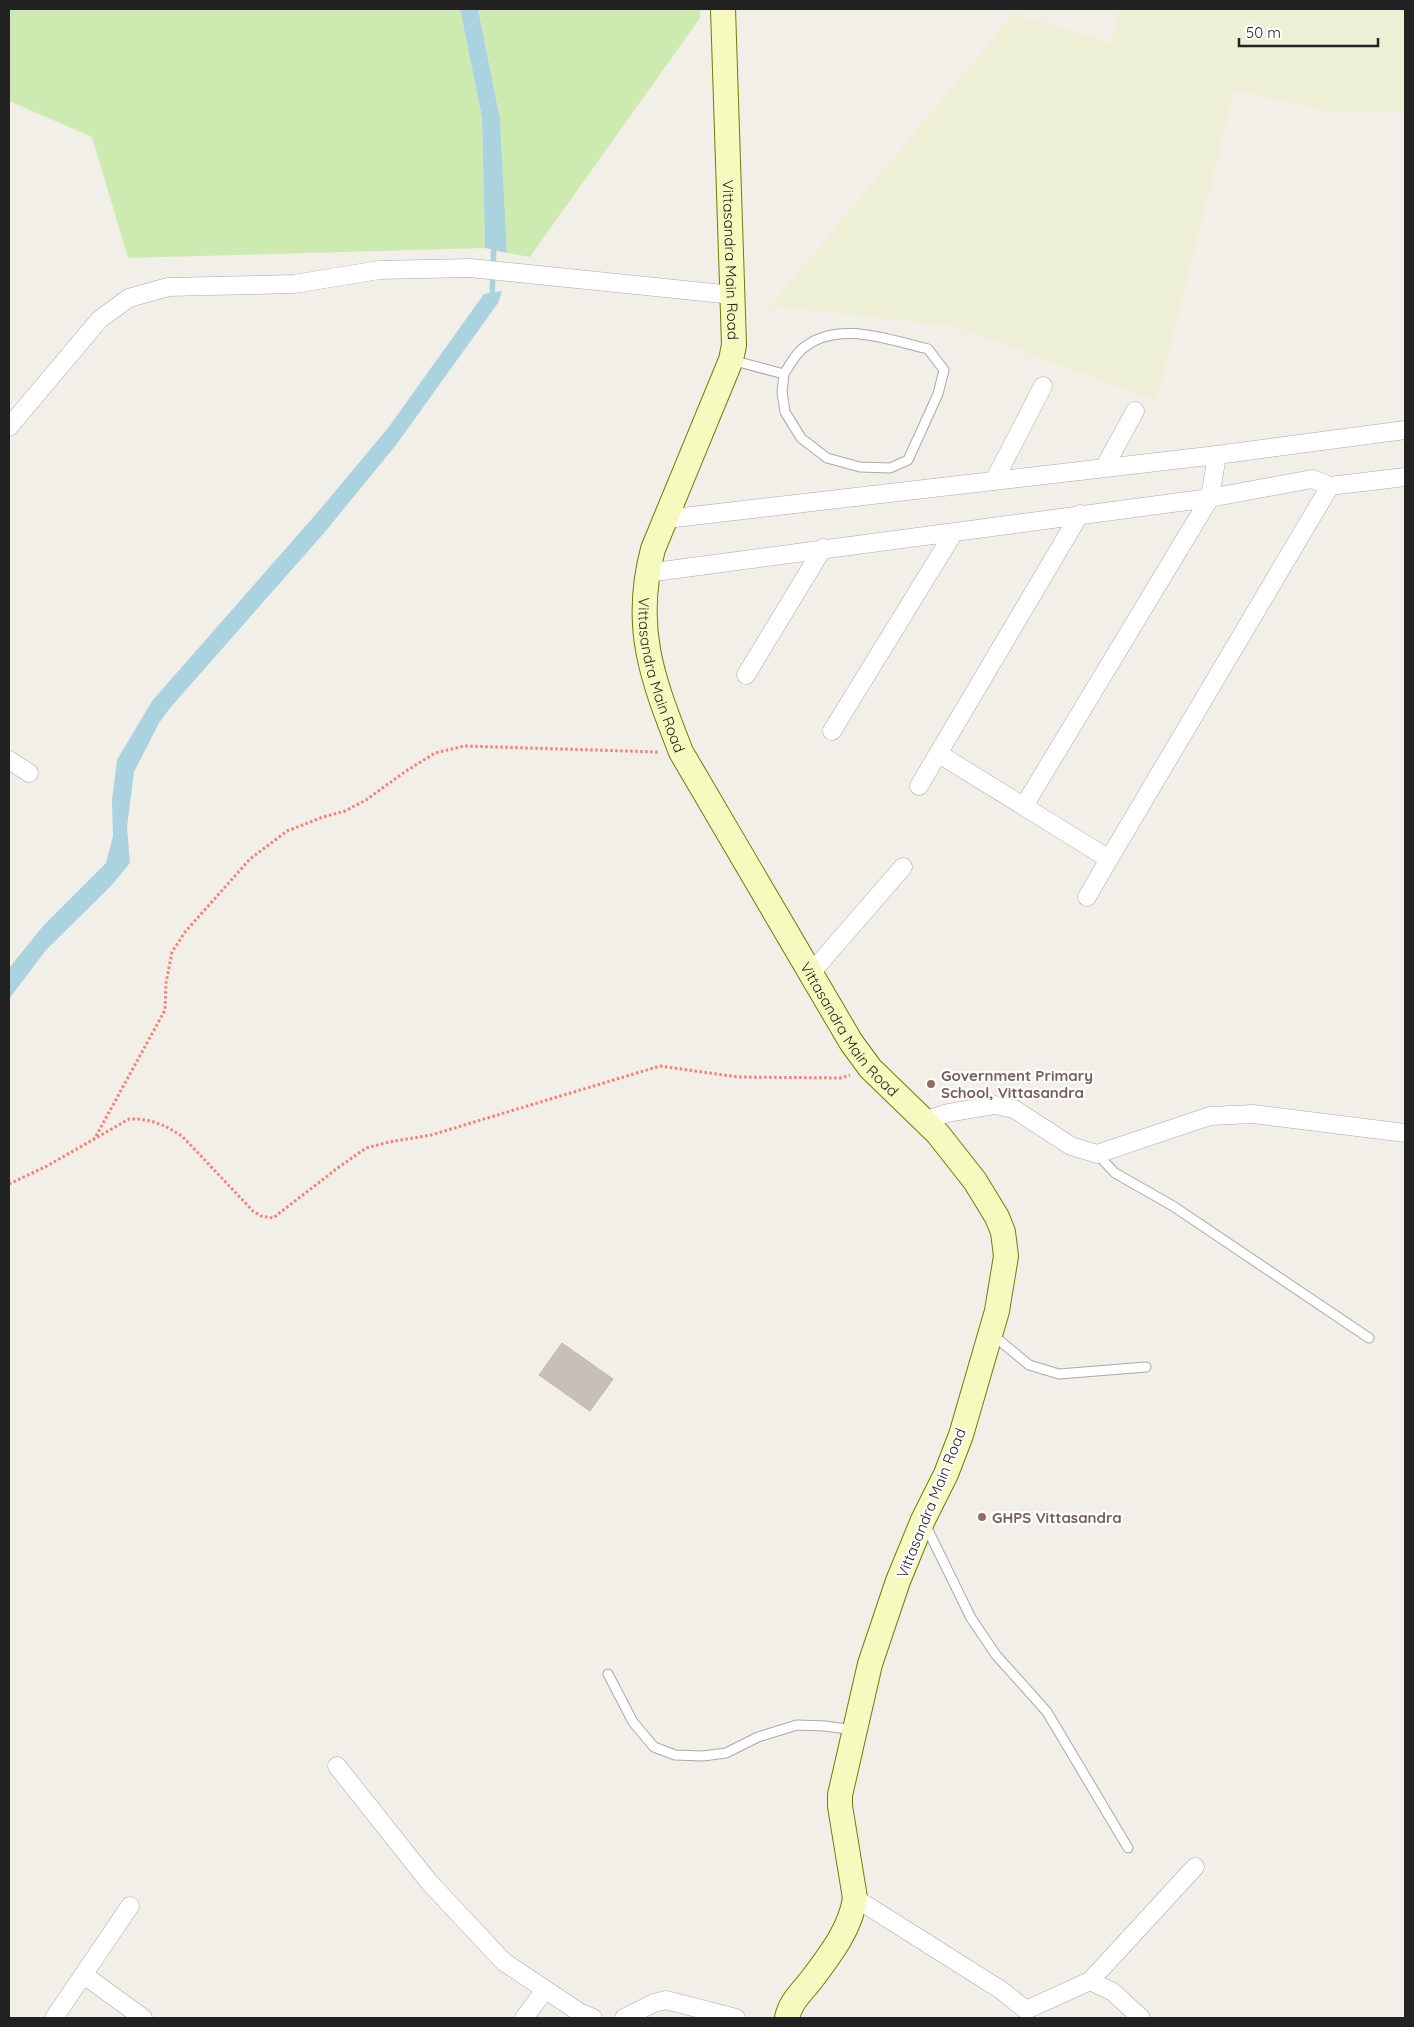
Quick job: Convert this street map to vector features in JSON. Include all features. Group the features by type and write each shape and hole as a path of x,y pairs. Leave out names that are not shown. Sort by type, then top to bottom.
{"street":[{"name":"Vittasandra Main Road","path":"723,9 734,332 731,360 653,550 647,573 644,614 648,659 681,752 851,1042 870,1068 938,1134 976,1181 988,1199 1003,1232 1006,1256 1004,1277 991,1333 952,1459 923,1520 898,1581 870,1664 854,1730 840,1795 840,1806 855,1898 854,1910 842,1935 819,1970 795,1999 787,2018"},
{"path":"9,428 100,319 129,298 168,287 294,284 379,270 470,268 733,295"},
{"path":"994,481 1043,386"},
{"path":"1104,468 1135,411"},
{"path":"666,519 1104,468 1405,430"},
{"path":"1024,806 1210,498 1217,454"},
{"path":"647,573 823,548 953,534 1080,514 1210,498 1312,479 1330,486 1405,477"},
{"path":"1087,897 1330,486"},
{"path":"919,786 1080,514"},
{"path":"832,731 953,534"},
{"path":"746,675 823,548"},
{"path":"938,754 1109,859"},
{"path":"9,760 29,773"},
{"path":"811,973 903,867"},
{"path":"923,1121 948,1113 995,1105 1014,1109 1071,1146 1097,1154 1210,1116 1253,1114 1405,1133"},
{"path":"337,1766 430,1882 504,1962 579,2012 593,2018"},
{"path":"855,1898 994,1985 1021,2014 1090,1981 1195,1867"},
{"path":"54,2018 130,1906"},
{"path":"84,1975 143,2018"},
{"path":"1090,1981 1114,1992 1141,2018"},
{"path":"524,2018 546,1990"},
{"path":"624,2018 654,2003 666,2000 736,2018"}],"lane":[{"path":"860,333 928,349 944,370 938,394 908,460 890,468 860,468 827,458 801,438 785,412 782,392 784,374 802,349 826,335 860,333"},
{"path":"731,360 784,374"},
{"path":"1097,1154 1115,1173 1173,1206 1369,1338"},
{"path":"991,1333 1029,1365 1059,1374 1146,1367"},
{"path":"923,1520 971,1618 996,1655 1047,1712 1128,1848"},
{"path":"608,1674 633,1722 654,1747 675,1755 703,1756 726,1753 758,1737 797,1724 854,1730"}],"path":[{"path":"96,1136 165,1010 166,983 172,952 185,932 250,859 288,831 344,811 366,800 435,753 464,746 681,752"},
{"path":"9,1184 47,1166 96,1136 129,1119 151,1121 166,1126 182,1136 253,1211 261,1216 273,1218 366,1148 449,1130 660,1066 738,1077 840,1078 870,1068"}],"green space":[{"path":"9,9 460,9 482,118 485,248 128,258 92,137 9,101"},
{"path":"478,9 700,9 700,18 530,257 507,253 500,119"},
{"path":"1119,9 1405,9 1405,111 1334,113 1234,90 1157,401 957,327 770,306 1014,13 1110,43"}],"water":[{"path":"460,9 478,9 500,119 507,253 485,248 482,118"},
{"path":"502,291 498,303 396,445 324,533 170,708 159,723 134,772 127,827 130,863 111,886 46,950 9,999 9,968 43,926 106,863 113,836 112,800 117,760 152,701 317,513 388,428 484,294"}],"building":[{"path":"562,1343 613,1379 590,1411 539,1375"}],"waterway":[{"path":"492,298 494,243"}],"place":[{"name":"Government Primary School, Vittasandra","path":"931,1084"},
{"name":"GHPS Vittasandra","path":"982,1517"}]}
